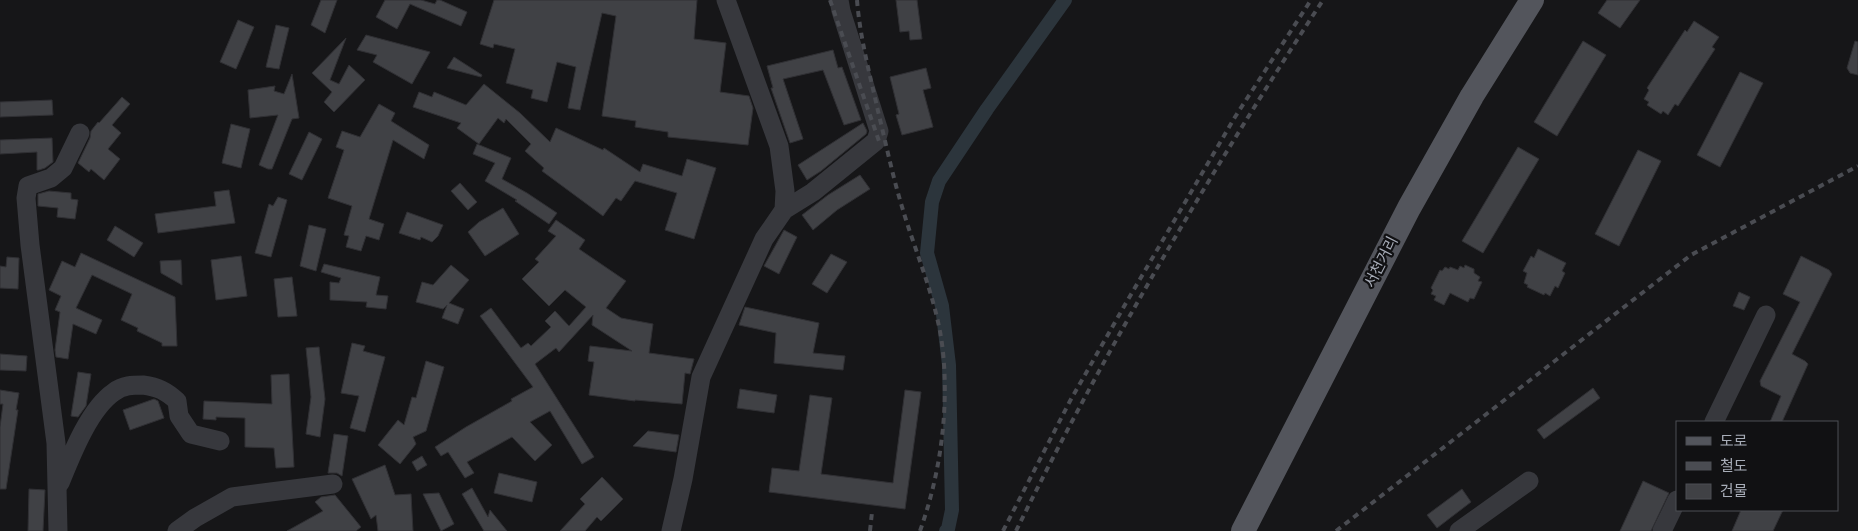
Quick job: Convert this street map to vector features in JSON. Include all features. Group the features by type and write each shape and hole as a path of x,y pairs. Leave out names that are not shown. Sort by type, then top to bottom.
{"main road":[{"name":"서천거리","path":"1243,531 1409,208 1472,96 1532,0"}],"street":[{"path":"726,0 779,146 785,190 784,210"},
{"path":"671,531 684,479 700,377 764,239 784,210 813,192 876,141 879,131 839,0"},
{"path":"58,531 56,443 30,245 26,198 28,186 51,178 63,168 80,133"},
{"path":"1714,421 1766,315"},
{"path":"57,491 74,448 94,415 106,399 123,387 133,385 148,386 166,391 177,401 179,416 191,434 220,441"},
{"path":"1459,531 1529,481"},
{"path":"177,531 195,518 232,497 333,484"},
{"path":"1662,531 1676,502"}],"building":[{"path":"321,0 337,0 325,33 311,25"},
{"path":"385,0 421,0 435,4 437,0 440,0 467,12 461,26 410,4 397,29 376,17"},
{"path":"494,0 697,0 694,39 726,43 720,92 749,96 753,108 748,145 668,137 668,132 635,127 636,121 602,116 616,16 602,13 580,110 568,108 576,67 557,62 547,102 531,98 533,90 506,83 515,49 494,44 493,48 480,44"},
{"path":"896,0 917,0 922,39 910,40 909,31 900,32"},
{"path":"1607,0 1640,0 1620,28 1598,13"},
{"path":"238,20 254,27 236,69 220,62"},
{"path":"1694,21 1719,37 1712,47 1715,49 1678,106 1675,104 1668,115 1663,111 1661,114 1647,105 1649,102 1644,99 1649,90 1647,88 1685,30 1687,32"},
{"path":"276,25 289,28 279,69 266,67"},
{"path":"366,35 430,52 412,84 373,62 377,55 357,50"},
{"path":"346,38 330,80 339,84 349,65 365,80 334,112 324,102 332,92 312,73"},
{"path":"1583,41 1606,55 1557,136 1534,122"},
{"path":"1855,41 1858,42 1858,75 1850,73 1847,68"},
{"path":"833,50 838,68 842,67 861,120 844,125 823,70 783,79 803,139 790,143 771,88 773,88 767,66"},
{"path":"454,57 482,75 481,77 447,68"},
{"path":"926,68 931,88 923,90 933,127 902,135 896,115 899,114 890,77"},
{"path":"1740,72 1763,83 1720,167 1697,155"},
{"path":"292,74 299,118 292,119 272,169 268,169 259,165 278,115 250,118 248,90 275,86 274,91 284,94"},
{"path":"484,84 520,113 550,142 556,128 603,150 604,148 640,172 643,164 682,176 687,159 716,168 694,239 665,230 677,193 635,181 621,201 616,198 603,216 542,171 544,168 525,151 531,144 506,119 504,123 498,118 479,144 457,128 461,123 413,107 419,92 432,97 434,92 466,105"},
{"path":"122,97 130,104 112,125 121,133 108,149 120,159 104,180 91,169 89,172 78,163 90,138 91,131"},
{"path":"52,100 53,115 0,117 0,102"},
{"path":"379,104 395,113 391,121 429,145 424,159 393,140 369,219 384,224 379,240 366,236 361,251 346,247 349,236 344,235 352,206 328,198 344,150 336,147 342,131 360,137"},
{"path":"863,123 867,131 866,134 821,171 807,180 798,165"},
{"path":"231,124 250,129 241,168 222,163"},
{"path":"309,132 322,139 302,180 289,174"},
{"path":"52,138 53,162 39,170 37,170 37,152 0,154 0,140"},
{"path":"477,144 511,158 502,179 557,213 549,224 515,201 517,200 485,181 495,163 473,154"},
{"path":"1518,147 1539,159 1483,253 1462,241"},
{"path":"1638,150 1661,161 1619,246 1595,234"},
{"path":"860,175 870,189 837,210 813,230 802,215 828,195"},
{"path":"460,183 477,202 468,210 451,191"},
{"path":"229,190 235,223 158,233 155,214 216,206 214,192"},
{"path":"49,191 71,193 71,199 78,200 75,219 57,217 58,208 38,206 38,194"},
{"path":"278,197 287,200 271,257 255,253 269,204 273,206"},
{"path":"503,208 519,234 485,256 468,232 479,222"},
{"path":"407,212 443,225 438,236 432,242 421,237 420,240 399,233"},
{"path":"556,220 585,240 579,249 626,281 606,308 621,318 653,324 649,353 694,359 690,374 685,373 682,404 635,401 589,395 594,362 588,361 590,346 632,351 592,325 593,315 559,352 556,348 535,364 594,457 582,464 550,411 530,422 552,445 535,461 512,437 467,462 474,473 465,478 448,452 441,456 435,447 533,387 480,316 491,308 521,348 528,343 531,346 551,327 545,321 555,311 569,326 586,307 565,290 549,306 522,279 539,262 535,259 556,236 548,231"},
{"path":"309,225 326,229 316,271 300,266"},
{"path":"115,226 143,243 134,257 107,240"},
{"path":"784,230 797,237 779,274 764,266"},
{"path":"1538,249 1566,263 1562,271 1565,273 1558,288 1555,286 1550,296 1527,287 1528,285 1524,283 1527,273 1523,271 1531,256 1534,258"},
{"path":"81,253 175,297 177,346 162,346 162,343 137,331 138,328 121,320 132,294 92,275 76,308 102,320 96,334 73,324 68,359 56,357 55,350 60,312 55,310 61,296 49,290 62,261 75,267"},
{"path":"831,254 847,262 827,293 812,284"},
{"path":"241,256 247,296 216,300 211,260"},
{"path":"1801,256 1829,270 1832,274 1792,354 1808,364 1782,421 1770,421 1781,396 1761,386 1760,381 1800,302 1783,294"},
{"path":"7,257 19,258 18,289 0,288 0,266 6,267"},
{"path":"181,260 182,285 161,273 160,261"},
{"path":"324,264 380,277 376,295 388,296 386,309 366,307 367,302 330,300 330,282 339,283 341,278 321,272"},
{"path":"451,265 469,280 449,303 464,309 458,324 442,318 447,305 443,309 416,302 422,282 433,285"},
{"path":"1465,265 1474,269 1474,273 1480,277 1478,281 1482,282 1474,299 1470,298 1468,302 1450,293 1444,305 1434,300 1436,296 1431,294 1433,290 1431,288 1440,270 1442,271 1445,267 1449,269 1450,267 1458,270 1460,266 1464,268"},
{"path":"292,277 297,316 278,317 274,279"},
{"path":"1739,292 1750,297 1744,310 1733,306"},
{"path":"745,307 819,323 813,353 845,356 843,370 774,363 776,333 739,325"},
{"path":"352,343 365,346 363,351 385,357 365,432 350,428 359,396 341,393"},
{"path":"319,347 325,399 320,437 306,434 311,397 306,348"},
{"path":"0,354 27,356 26,371 0,370"},
{"path":"426,361 444,367 426,431 413,437 416,444 400,464 378,445 398,420 404,425 412,397 416,398"},
{"path":"78,372 91,374 86,406 78,417 71,416"},
{"path":"289,374 294,467 276,468 274,448 245,447 245,418 216,417 216,420 203,419 204,401 272,404 271,375"},
{"path":"1593,388 1600,398 1544,439 1537,430"},
{"path":"740,389 777,395 774,413 737,408"},
{"path":"0,390 19,393 6,489 0,489 0,427 3,404 0,404"},
{"path":"905,390 921,392 905,509 769,492 772,468 799,471 810,395 832,398 821,474 893,483"},
{"path":"154,399 158,401 164,418 130,430 123,410"},
{"path":"648,431 679,435 676,452 633,446"},
{"path":"334,434 348,436 342,476 337,473 328,473"},
{"path":"422,456 427,465 417,471 412,462"},
{"path":"385,465 395,495 411,494 413,531 378,531 376,515 371,519 352,479"},
{"path":"499,473 537,482 532,502 494,493"},
{"path":"602,477 623,499 601,521 597,517 585,531 560,531 585,504 580,499"},
{"path":"1643,481 1669,493 1651,531 1620,531"},
{"path":"472,488 488,517 490,510 507,531 484,531 462,494"},
{"path":"29,489 45,490 43,531 28,531"},
{"path":"1462,489 1471,502 1437,528 1427,515"},
{"path":"439,493 454,524 441,531 423,494"},
{"path":"335,495 361,527 356,531 287,531 323,511 315,502 321,497"},
{"path":"1741,511 1783,511 1773,531 1732,531"}],"waterway":[{"path":"946,531 952,510 949,365 942,306 927,253 932,202 939,181 987,109 1065,0"}],"railway":[{"path":"830,0 880,144"},
{"path":"857,0 860,28 896,186 932,298 943,352 945,375 944,420 938,466 920,531"},
{"path":"1003,531 1070,401 1126,303 1235,117 1311,0"},
{"path":"1016,531 1086,395 1161,261 1240,129 1323,0"},
{"path":"1336,531 1691,255 1858,166"},
{"path":"870,531 872,512"}]}
